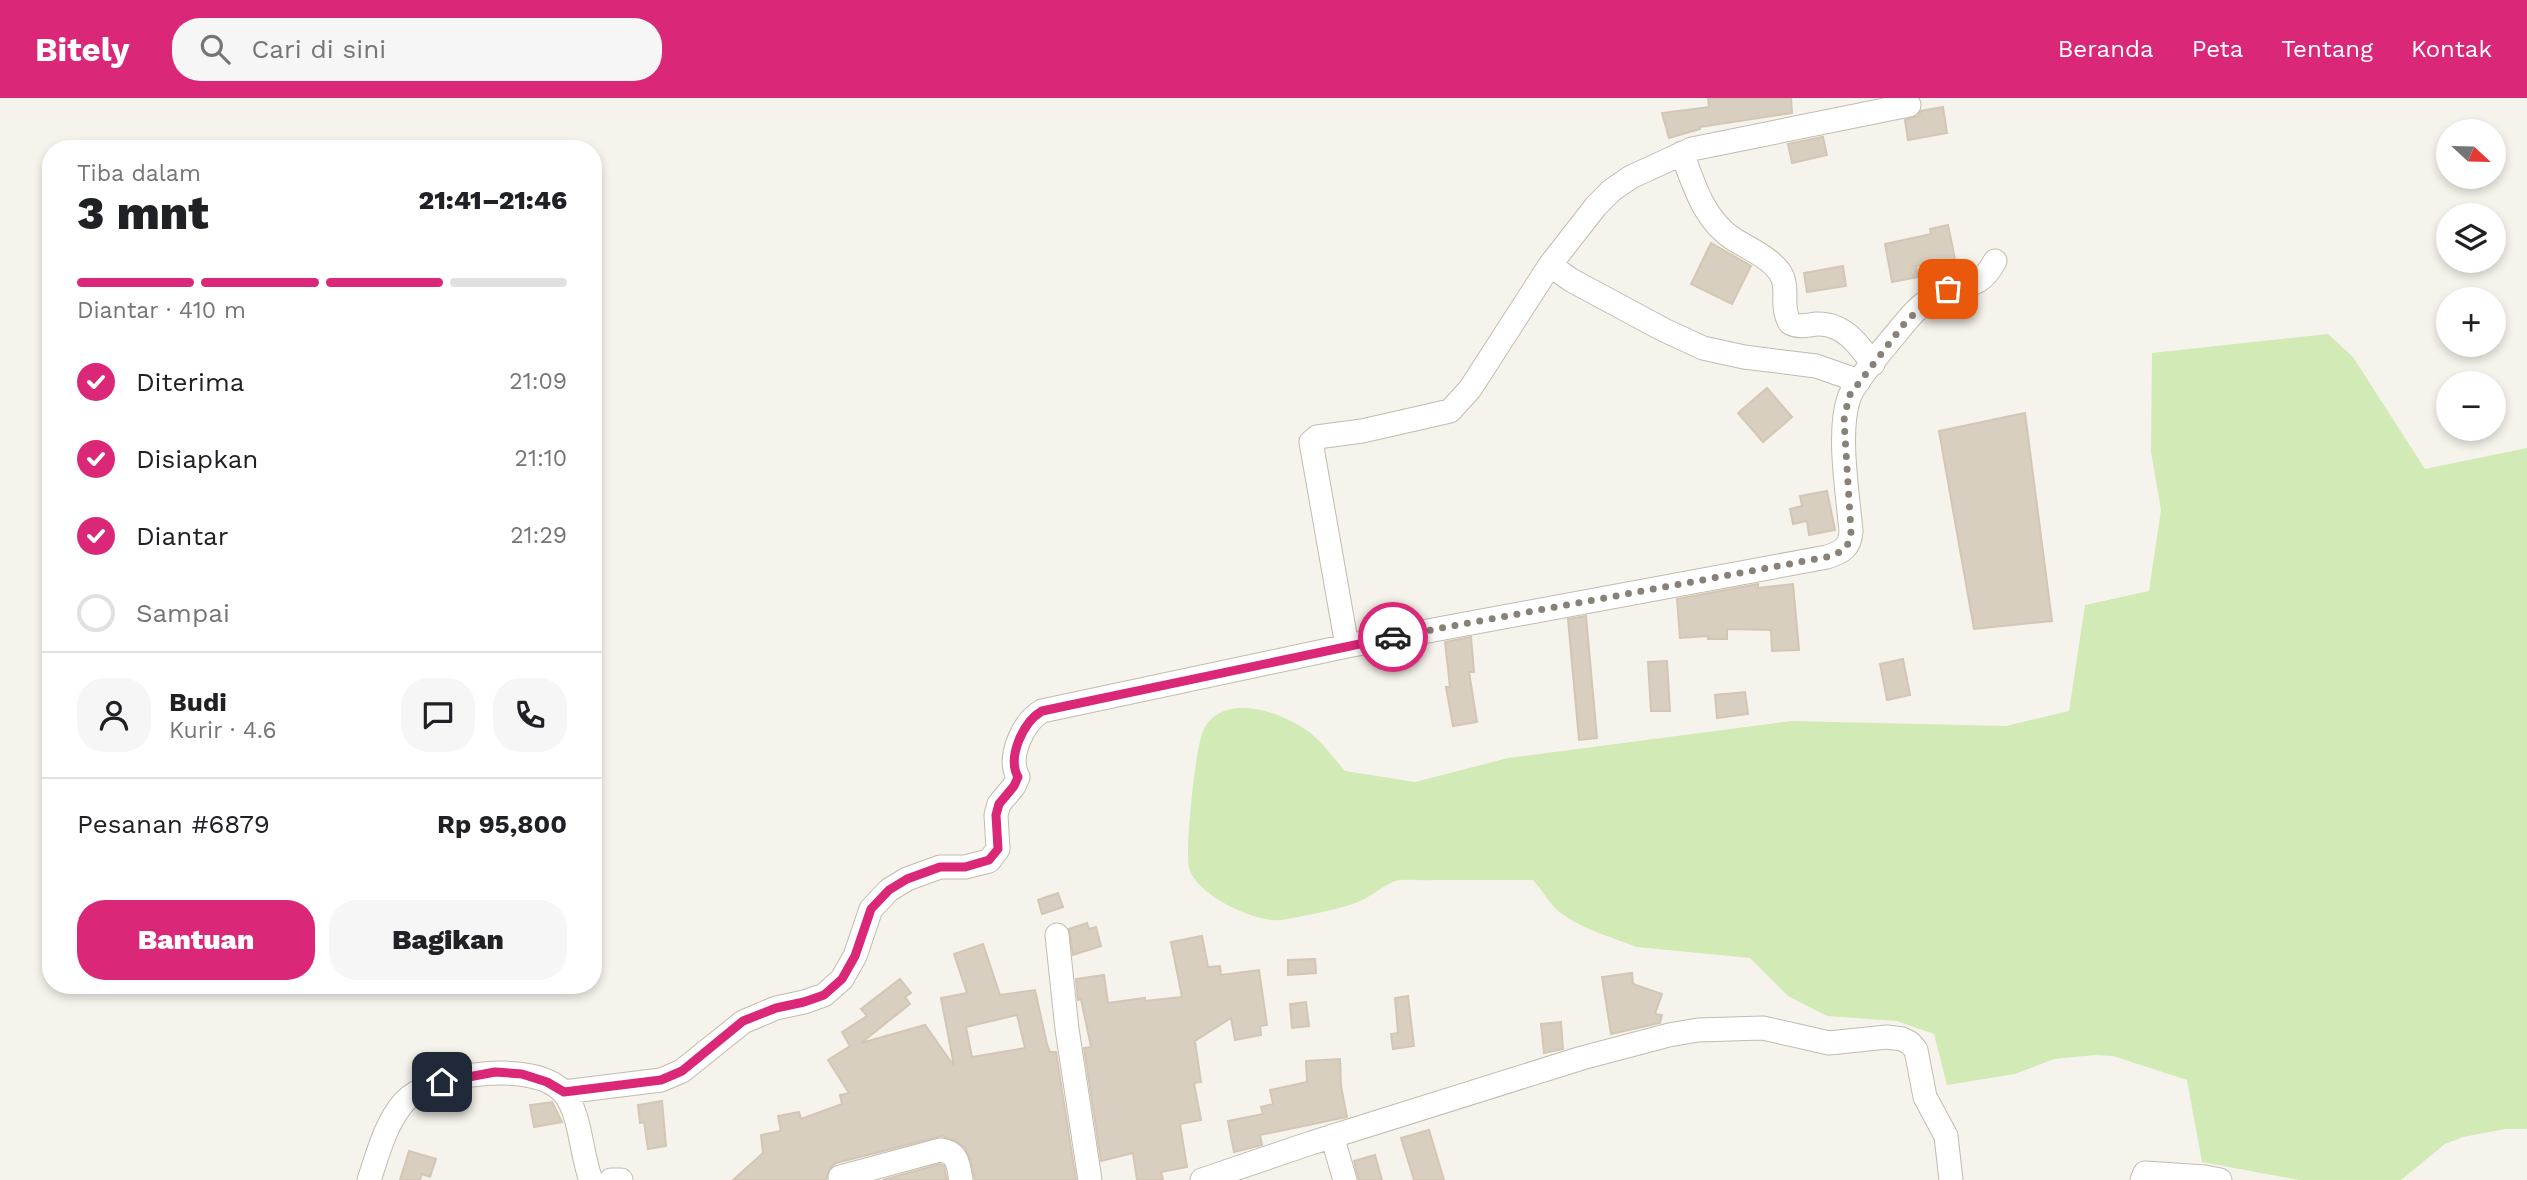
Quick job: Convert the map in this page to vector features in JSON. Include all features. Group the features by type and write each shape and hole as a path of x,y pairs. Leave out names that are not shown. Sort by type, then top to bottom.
{"street":[{"path":"1347,646 1311,442 1317,437 1450,411 1470,388 1550,265 1596,206 1612,190 1631,177 1692,149 1909,105"},
{"path":"1682,153 1698,197 1714,223 1777,269 1785,286 1783,302 1790,323 1801,327 1818,324 1841,329 1860,346 1866,372"},
{"path":"564,1092 661,1080 682,1071 743,1021 776,1008 824,995 842,979 855,956 871,909 889,890 907,879 940,867 965,867 989,860 998,849 996,815 999,804 1018,777 1013,764 1023,731 1033,716 1042,711 1347,646 1827,557 1841,552 1849,544 1851,531 1844,420 1849,396 1904,324 1930,298 1948,289 1977,283 1989,272 1995,261"},
{"path":"1550,265 1664,330 1703,348 1744,357 1866,372"},
{"path":"1057,935 1067,1029 1090,1180"},
{"path":"1202,1180 1332,1136 1582,1058 1698,1030 1763,1028 1829,1043 1887,1037 1910,1043 1916,1050 1925,1097 1946,1136 1951,1180"},
{"path":"369,1180 388,1126 405,1101 442,1082 495,1072 522,1074 547,1082 564,1092 572,1110 591,1180"},
{"path":"1332,1136 1345,1180"},
{"path":"840,1177 940,1150 950,1151 957,1158 961,1180"},
{"path":"2142,1180 2145,1173 2220,1180"},
{"path":"611,1180 621,1180"}],"green space":[{"path":"2328,334 2353,357 2425,469 2527,448 2527,1129 2505,1129 2463,1137 2445,1144 2401,1180 2299,1180 2202,1162 2187,1080 2113,1056 2095,1055 2054,1059 2015,1074 1947,1085 1934,1034 1897,1021 1827,1016 1788,996 1750,958 1637,947 1606,936 1575,922 1557,910 1533,880 1399,880 1351,905 1298,917 1270,920 1242,912 1214,897 1194,878 1189,868 1191,800 1203,731 1212,719 1223,711 1237,708 1268,712 1297,724 1319,741 1345,771 1415,782 1508,758 1792,721 2006,726 2069,711 2085,605 2149,591 2161,510 2151,452 2152,353"}],"building":[{"path":"1708,98 1791,98 1792,113 1700,127 1669,138 1662,113 1709,107"},
{"path":"1943,107 1947,133 1908,140 1905,120 1918,116 1921,111"},
{"path":"1823,137 1827,155 1792,163 1788,144"},
{"path":"1948,225 1955,259 1916,266 1918,277 1892,282 1885,244 1931,234 1930,229"},
{"path":"1711,243 1751,266 1732,304 1691,284"},
{"path":"1843,266 1846,286 1807,292 1804,273"},
{"path":"1767,388 1792,417 1763,442 1738,413"},
{"path":"2025,413 2052,621 1974,629 1939,431"},
{"path":"1827,491 1835,530 1809,535 1807,521 1793,524 1790,509 1802,506 1800,496"},
{"path":"1758,584 1758,588 1793,584 1799,650 1772,651 1771,630 1727,629 1727,639 1708,639 1708,636 1680,638 1677,599"},
{"path":"1586,616 1597,738 1579,740 1568,619"},
{"path":"1471,637 1474,672 1469,672 1477,722 1453,726 1446,687 1450,687 1445,642"},
{"path":"1903,659 1910,695 1887,700 1880,664"},
{"path":"1667,661 1670,711 1651,711 1648,662"},
{"path":"1745,692 1748,714 1717,718 1715,695"},
{"path":"1058,893 1063,907 1042,914 1038,900"},
{"path":"1087,923 1089,929 1096,927 1101,946 1073,955 1069,929"},
{"path":"1202,936 1208,967 1220,966 1221,975 1259,970 1267,1025 1260,1026 1261,1035 1235,1040 1231,1018 1195,1041 1201,1082 1194,1083 1201,1120 1180,1124 1187,1167 1161,1172 1163,1180 1137,1180 1133,1153 1101,1161 1084,1048 1091,1047 1081,999 1078,1000 1076,979 1104,975 1108,1003 1182,997 1171,942"},
{"path":"983,944 1000,995 1035,990 1047,1044 1050,1052 1056,1052 1076,1180 975,1180 965,1148 942,1136 836,1163 830,1168 826,1180 733,1180 763,1153 761,1135 781,1131 778,1116 799,1112 801,1119 842,1104 840,1095 849,1093 828,1060 850,1046 842,1032 867,1016 861,1009 900,979 911,993 905,997 910,1004 861,1043 925,1025 954,1066 941,998 967,993 954,954","holes":["1017,1015 1025,1048 972,1057 966,1027"]},
{"path":"1315,959 1316,973 1288,975 1288,960"},
{"path":"1632,973 1633,984 1662,994 1655,1014 1662,1015 1660,1023 1611,1034 1602,977"},
{"path":"1408,996 1414,1046 1393,1049 1391,1034 1398,1033 1395,998"},
{"path":"1306,1002 1309,1026 1292,1028 1290,1004"},
{"path":"1561,1022 1563,1049 1544,1053 1541,1024"},
{"path":"1340,1059 1341,1086 1347,1117 1260,1135 1262,1145 1234,1152 1228,1121 1263,1114 1261,1107 1273,1104 1270,1090 1307,1082 1306,1061"},
{"path":"662,1101 666,1146 648,1149 638,1105"},
{"path":"552,1102 562,1122 534,1127 530,1105"},
{"path":"1429,1130 1444,1180 1414,1180 1401,1138"},
{"path":"409,1151 436,1159 430,1177 422,1174 420,1180 400,1180"},
{"path":"1375,1155 1382,1180 1359,1180 1354,1161"},
{"path":"940,1164 944,1166 947,1180 883,1180"}],"way so far":[{"path":"1393,637 1827,557 1841,552 1851,538 1844,438 1844,420 1849,396 1904,324 1930,298 1948,289"}],"route":[{"path":"442,1082 495,1072 522,1074 547,1082 564,1092 661,1080 682,1071 743,1021 776,1008 824,995 842,979 855,956 871,909 889,890 907,879 940,867 965,867 989,860 998,849 996,815 999,804 1018,777 1013,764 1023,731 1033,716 1042,711 1393,637"}]}
